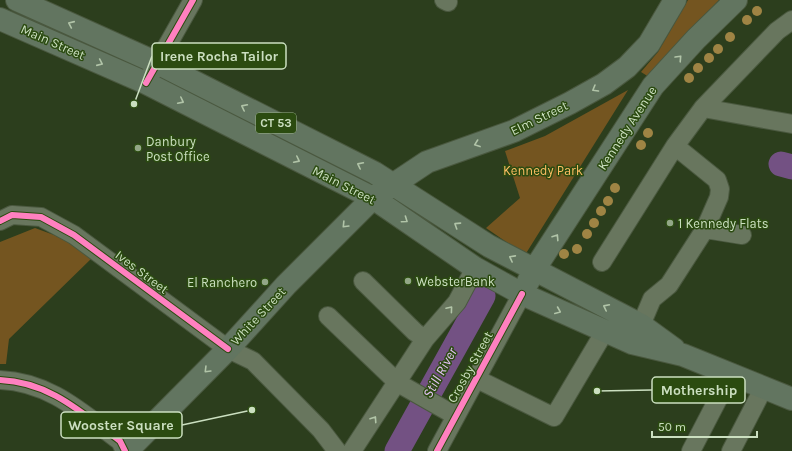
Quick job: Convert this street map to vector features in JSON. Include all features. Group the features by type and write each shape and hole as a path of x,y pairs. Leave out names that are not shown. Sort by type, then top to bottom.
{"main road":[{"name":"Main Street","path":"16,0 157,63 394,183 490,246 641,325 683,355"},
{"name":"Elm Street","path":"373,198 426,162 514,131 604,84 627,67 649,44 675,0"},
{"name":"Kennedy Avenue","path":"534,270 652,86 696,39 736,0"},
{"name":"Main Street","path":"0,19 146,84 373,198 475,268 522,294 632,343 683,355 792,399"},
{"name":"White Street","path":"126,451 228,349 286,285 373,198"},
{"name":"Crosby Street","path":"522,294 534,270"}],"street":[{"path":"146,84 193,0"},
{"path":"602,262 675,146 703,108 778,31 792,20"},
{"path":"703,108 792,124"},
{"path":"641,325 652,299 669,285 705,229 719,198 720,189 717,180 675,146"},
{"name":"Ives Street","path":"0,221 12,216 41,217 74,235 228,349 253,361 321,430 337,451"},
{"path":"705,229 742,235"},
{"path":"352,451 398,383 425,339 457,302 475,268"},
{"path":"363,281 415,332 425,339"},
{"name":"Crosby Street","path":"437,451 522,294"},
{"path":"328,316 398,383 456,416"},
{"path":"477,379 554,417 605,331"},
{"path":"691,451 731,374"},
{"path":"0,380 13,380 47,390 77,409 120,441 126,451"},
{"path":"731,451 764,387"}],"green space":[{"path":"688,0 719,0 649,77 641,72 658,52"},
{"name":"Kennedy Park","path":"628,90 525,255 486,228 520,198 505,151 545,136"},
{"path":"35,228 73,242 93,257 9,339 6,364 0,364 0,242"}],"waterway":[{"name":"Still River","path":"781,164 792,167"},
{"name":"Still River","path":"397,451 483,296"}],"cycle path":[{"path":"146,83 193,0"},
{"path":"0,221 12,215 41,217 74,235 228,349"},
{"path":"437,451 522,294"},
{"path":"0,380 34,386 50,393 79,410 120,441 125,451"}],"place":[{"name":"Irene Rocha Tailor","path":"134,104"},
{"name":"Danbury Post Office","path":"138,148"},
{"name":"1 Kennedy Flats","path":"670,223"},
{"name":"WebsterBank","path":"408,281"},
{"name":"El Ranchero","path":"265,282"},
{"name":"Mothership","path":"597,391"},
{"name":"Wooster Square","path":"252,410"}]}
